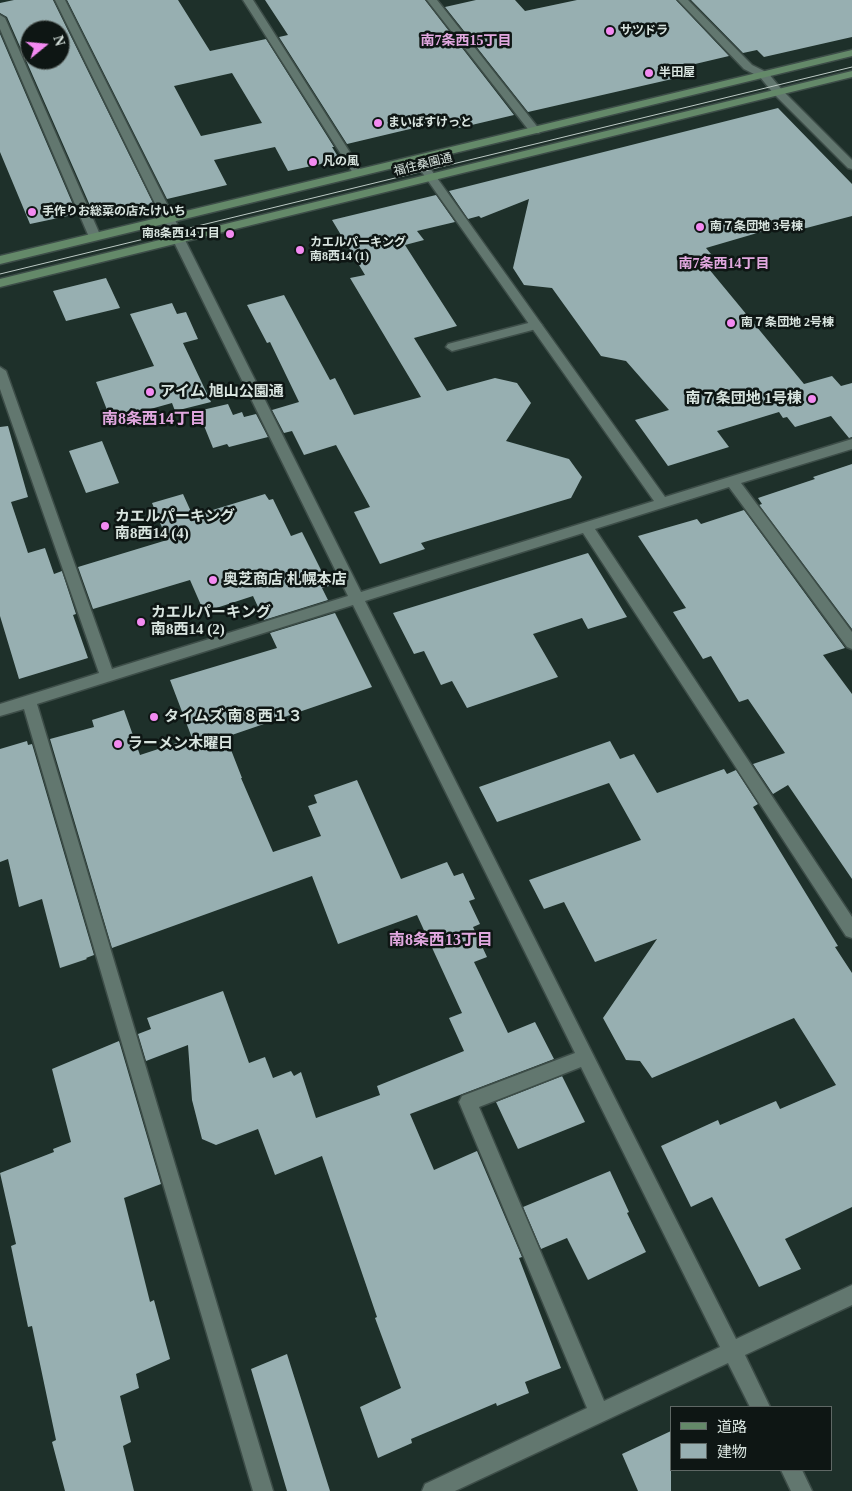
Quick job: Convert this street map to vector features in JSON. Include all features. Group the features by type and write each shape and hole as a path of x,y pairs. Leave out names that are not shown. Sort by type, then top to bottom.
{"street":[{"path":"60,0 584,1058 760,1406"},
{"path":"248,0 358,173"},
{"path":"432,0 535,131"},
{"path":"683,0 748,67 764,75 778,92 852,166"},
{"path":"0,18 95,237"},
{"name":"福住桑園通","path":"0,260 852,53"},
{"name":"福住桑園通","path":"0,283 852,74"},
{"path":"418,158 662,503"},
{"path":"452,347 536,325"},
{"path":"0,371 107,676"},
{"path":"0,710 852,444"},
{"path":"732,481 852,642"},
{"path":"586,526 852,931"},
{"path":"29,701 263,1491"},
{"path":"584,1058 468,1102 599,1413"},
{"path":"432,1491 852,1295"},
{"path":"792,1471 802,1491"}],"building":[{"path":"14,0 53,0 63,20 20,20 20,47 7,17 0,13 0,3"},
{"path":"67,0 178,0 210,51 266,39 334,147 332,147 340,160 288,171 275,147 214,160 227,185 167,199","holes":["232,73 262,123 201,136 174,86"]},
{"path":"265,0 425,0 514,115 459,128 452,119 347,144 279,37 288,35"},
{"path":"476,0 515,0 525,11 577,0 676,0 729,56 674,69 681,77 528,112 445,7"},
{"path":"691,0 852,0 852,37 764,57 757,50 743,53"},
{"path":"0,34 77,214 30,224 0,152"},
{"path":"70,35 153,203 141,207 142,210 106,218 105,215 95,217 30,70 70,70"},
{"path":"778,108 852,184 852,216 795,231 788,224 706,248 711,254 699,257 804,384 832,376 841,386 852,383 852,437 849,438 831,416 795,427 787,417 783,418 779,412 717,431 729,447 668,466 635,420 669,410 626,361 601,356 552,288 524,285 513,268 529,199 481,218 479,216 468,219 449,191"},
{"path":"436,195 455,222 417,231 424,240 405,245 457,326 414,338 447,391 495,378 517,383 531,403 506,441 569,459 582,477 571,498 421,543 425,549 380,564 354,512 370,507 336,445 304,455 292,431 284,433 272,410 299,402 270,342 267,343 247,305 284,295 330,380 335,378 354,415 421,397 350,278 365,275 332,220"},
{"path":"106,278 120,308 66,321 53,291"},
{"path":"172,303 177,314 186,312 198,339 183,343 211,402 175,411 172,403 111,420 96,382 154,366 130,314"},
{"path":"228,404 233,415 242,412 244,417 256,414 268,437 229,447 227,444 213,448 198,411"},
{"path":"8,426 28,497 11,502 28,553 45,548 54,574 62,571 76,614 73,615 88,658 19,679 0,616 0,427"},
{"path":"102,441 119,483 86,493 69,451"},
{"path":"852,464 852,629 759,505 762,504 758,498 815,479 813,477"},
{"path":"183,494 193,516 265,494 269,500 273,499 291,536 302,532 329,586 322,588 328,600 264,620 253,596 204,612 190,580 93,609 78,567 167,540 152,503"},
{"path":"744,510 845,648 823,655 852,694 852,879 788,785 773,794 753,764 785,753 748,699 739,702 711,656 703,659 673,612 686,608 638,536 697,519 701,524"},
{"path":"588,553 627,617 588,629 582,618 533,634 558,677 467,708 452,681 441,685 424,651 414,654 393,613"},
{"path":"335,613 372,687 226,737 241,778 273,852 321,836 308,806 317,803 314,795 357,780 401,879 447,862 454,876 463,873 475,899 469,901 480,924 473,927 487,957 474,962 508,1033 535,1022 554,1059 410,1114 434,1170 477,1151 522,1257 519,1258 561,1368 525,1382 529,1393 497,1406 496,1403 411,1439 412,1443 378,1458 360,1407 401,1388 375,1318 377,1317 322,1156 275,1175 258,1129 216,1145 202,1139 192,1100 188,1045 146,1061 138,1034 151,1029 147,1018 223,991 249,1063 265,1057 273,1078 291,1071 294,1076 301,1072 316,1118 380,1095 377,1086 464,1051 449,1018 462,1013 417,915 338,944 312,876 112,948 50,739 94,727 92,720 124,710 140,755 192,738 170,680 277,648 270,633"},
{"path":"27,741 28,745 32,744 94,955 60,968 42,899 19,907 8,859 0,862 0,749"},
{"path":"610,741 620,759 634,754 657,793 724,769 727,774 736,770 758,804 753,807 838,946 835,947 852,973 852,1207 785,1239 801,1269 759,1287 712,1197 691,1207 661,1146 718,1120 720,1125 776,1101 780,1109 836,1085 794,1018 652,1078 640,1061 626,1060 603,1018 657,939 595,962 564,902 544,909 529,880 641,840 609,783 497,822 479,787"},
{"path":"119,1041 161,1184 124,1198 150,1302 154,1300 170,1359 136,1374 139,1388 120,1396 131,1442 123,1446 134,1491 65,1491 52,1442 56,1440 32,1326 28,1327 11,1246 16,1244 0,1173 54,1152 53,1149 71,1142 52,1069"},
{"path":"562,1076 585,1122 518,1149 496,1102"},
{"path":"610,1171 629,1212 627,1213 646,1252 588,1280 567,1238 541,1249 523,1207"},
{"path":"287,1354 330,1491 287,1491 251,1369"},
{"path":"670,1431 671,1491 638,1491 622,1454"}],"tram line":[{"path":"0,274 852,67"}],"place":[{"name":"サツドラ","path":"610,31"},
{"name":"半田屋","path":"649,73"},
{"name":"まいばすけっと","path":"378,123"},
{"name":"凡の風","path":"313,162"},
{"name":"手作りお総菜の店たけいち","path":"32,212"},
{"name":"南７条団地 3号棟","path":"700,227"},
{"name":"南8条西14丁目","path":"230,234"},
{"name":"カエルパーキング 南8西14 (1)","path":"300,250"},
{"name":"南７条団地 2号棟","path":"731,323"},
{"name":"アイム 旭山公園通","path":"150,392"},
{"name":"南７条団地 1号棟","path":"812,399"},
{"name":"カエルパーキング 南8西14 (4)","path":"105,526"},
{"name":"奥芝商店 札幌本店","path":"213,580"},
{"name":"カエルパーキング 南8西14 (2)","path":"141,622"},
{"name":"タイムズ 南８西１３","path":"154,717"},
{"name":"ラーメン木曜日","path":"118,744"}],"district":[{"name":"南7条西15丁目","path":"466,41"},
{"name":"南7条西14丁目","path":"724,264"},
{"name":"南8条西14丁目","path":"154,420"},
{"name":"南8条西13丁目","path":"441,941"}]}
